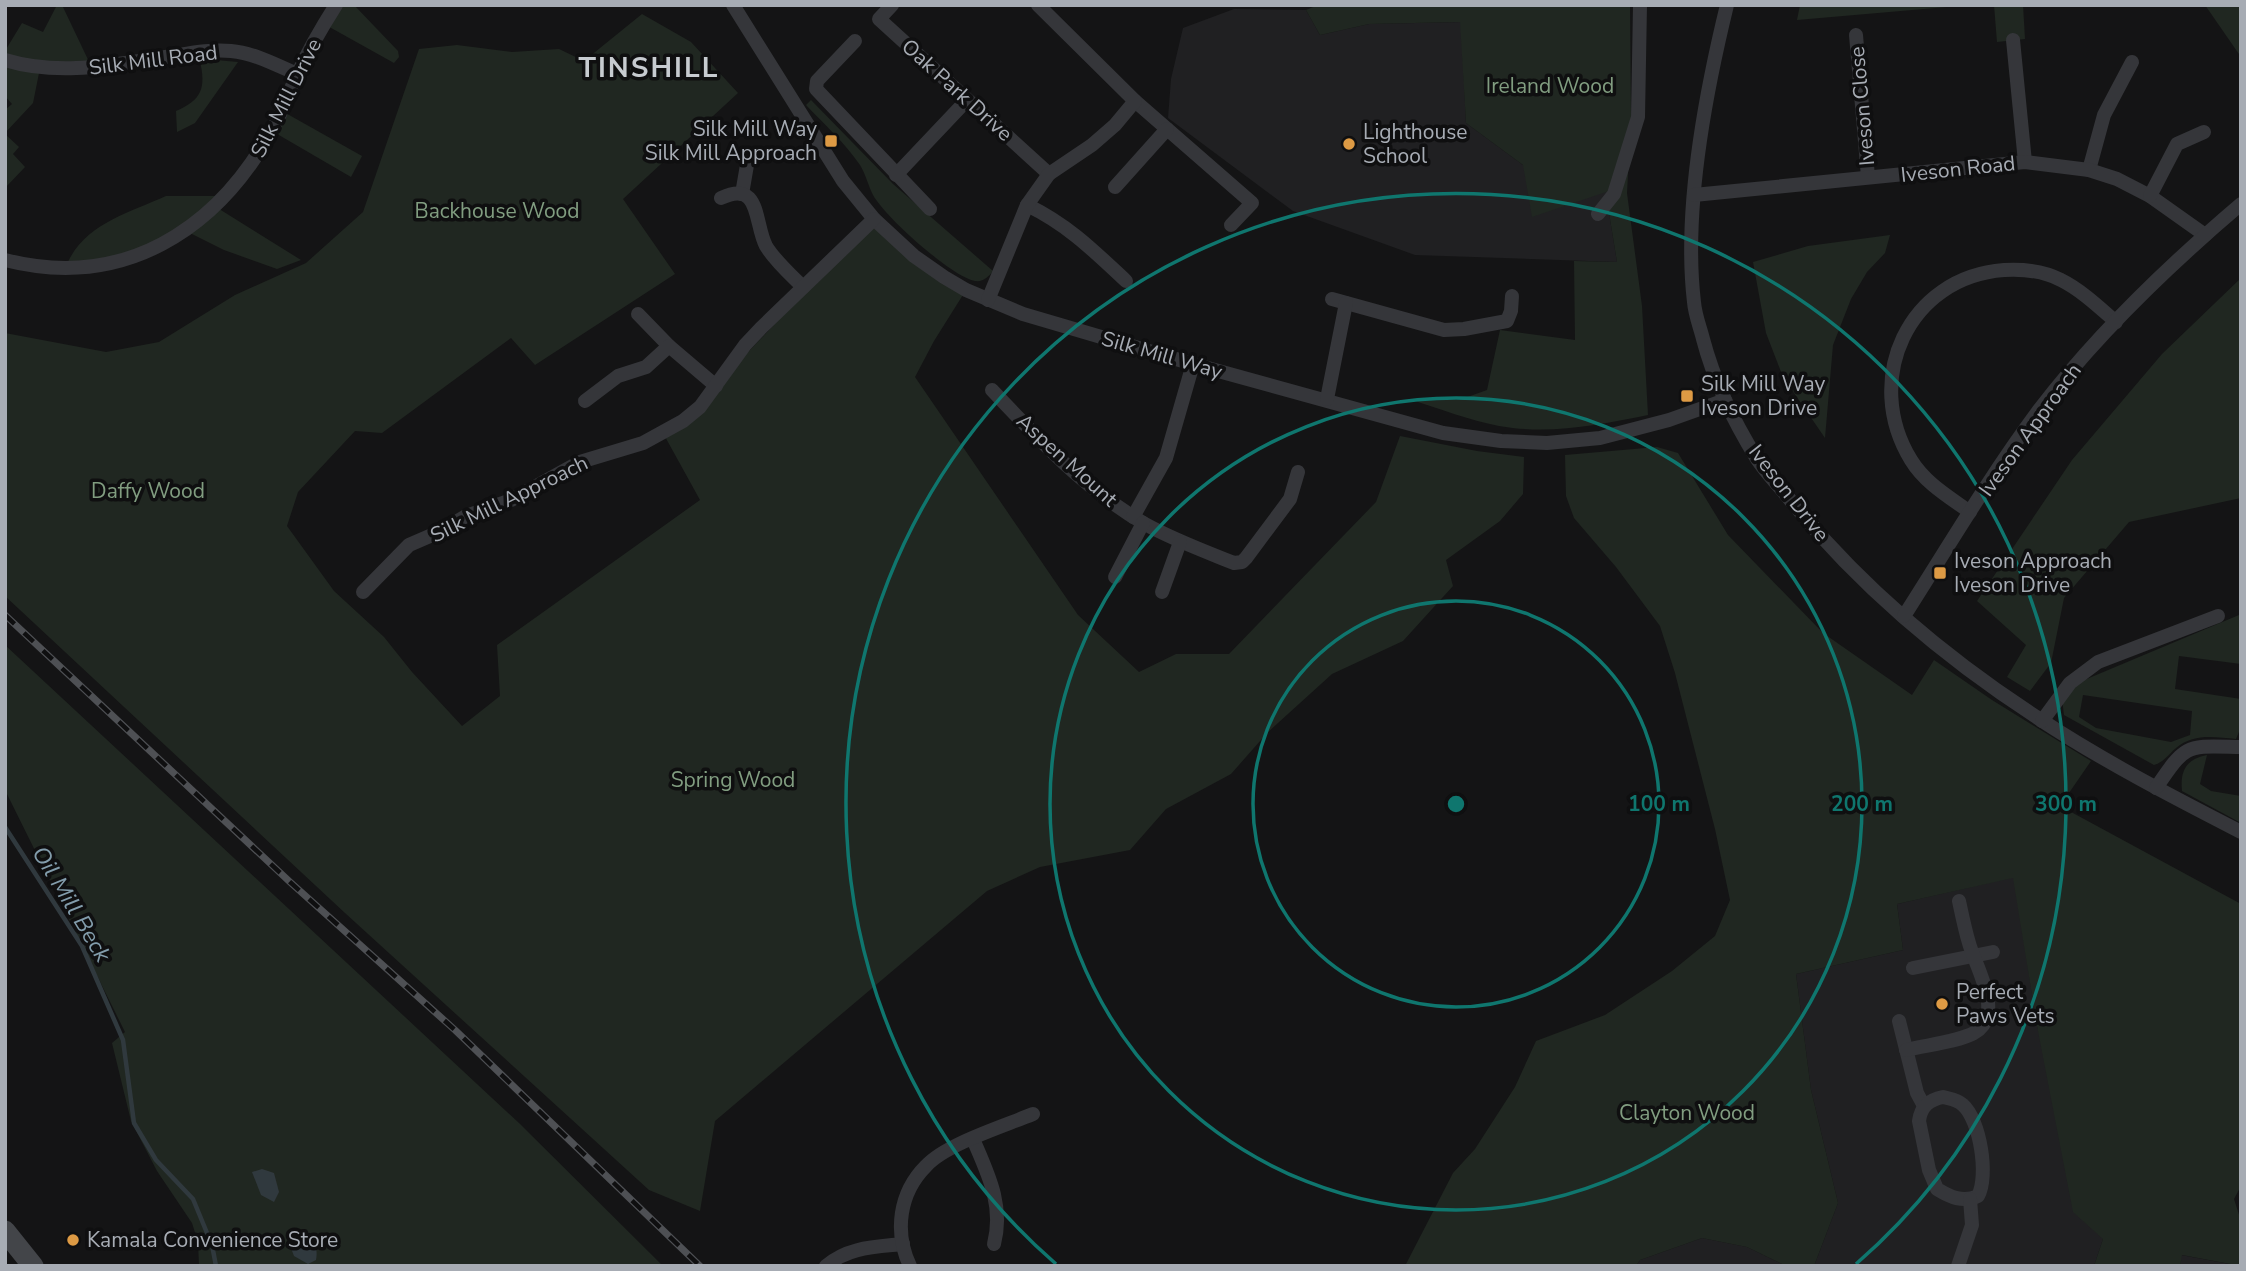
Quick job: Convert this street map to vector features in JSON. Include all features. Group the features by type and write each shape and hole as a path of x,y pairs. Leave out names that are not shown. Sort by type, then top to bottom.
{"street":[{"name":"Silk Mill Drive","path":"5,260 45,268 97,266 149,251 186,231 215,207 248,170 282,111 297,74 337,5"},
{"name":"Oak Park Drive","path":"892,5 879,19 1049,174"},
{"path":"1038,5 1135,101 1252,203 1231,225"},
{"path":"1598,214 1614,194 1638,117 1640,5"},
{"name":"Iveson Drive","path":"1727,5 1707,105 1694,195 1690,246 1694,305 1708,357 1725,400 1758,460 1819,535 1865,582 1998,690 2042,721 2156,788 2241,832"},
{"name":"Silk Mill Way","path":"735,6 843,181 874,219 926,264 966,290 1023,314 1443,433 1501,441 1548,443 1600,438 1725,400"},
{"name":"Iveson Close","path":"1856,35 1868,177"},
{"path":"2013,40 2025,162"},
{"path":"855,41 817,81 816,89 930,209"},
{"name":"Silk Mill Road","path":"5,60 40,68 92,68 200,52 230,51 258,57 297,74"},
{"path":"2088,170 2104,115 2132,62"},
{"path":"896,175 967,100"},
{"path":"988,300 1027,205 1049,174 1092,145 1115,125 1135,101"},
{"path":"1115,187 1167,129"},
{"path":"2150,196 2177,144 2204,132"},
{"name":"Iveson Road","path":"1694,195 2025,162 2088,170 2117,179 2150,196 2205,235"},
{"path":"742,194 747,165"},
{"path":"721,198 734,193 742,194 755,204 758,223 767,247 803,287"},
{"name":"Iveson Approach","path":"1904,616 2040,409 2116,321 2241,204"},
{"path":"1027,205 1062,224 1126,281"},
{"name":"Silk Mill Approach","path":"363,592 409,545 466,516 511,500 572,465 643,443 663,433 700,407 745,345 874,219"},
{"path":"1970,512 1921,474 1899,438 1893,412 1891,384 1895,356 1903,335 1917,313 1934,296 1959,280 1987,271 2015,269 2039,272 2060,279 2116,321"},
{"path":"1327,399 1339,301 1453,330 1507,321 1511,311 1511,296"},
{"path":"638,314 669,346 716,386"},
{"path":"585,401 618,376 646,367 669,346"},
{"path":"1115,577 1166,457 1193,364"},
{"name":"Aspen Mount","path":"992,390 1045,446 1097,492 1138,520 1180,542 1234,563 1241,562 1282,512 1290,499 1298,472"},
{"path":"1162,592 1180,542"},
{"path":"2042,721 2070,683 2098,662 2218,616"},
{"path":"2156,788 2176,758 2187,750 2198,747 2241,747"},
{"path":"1906,1050 1971,1034 1984,1024 1987,1017 1987,997 1969,946 1959,901"},
{"path":"1913,968 1993,952"},
{"path":"1899,1021 1917,1093 1924,1106"},
{"path":"1943,1097 1955,1099 1971,1114 1983,1164 1983,1181 1978,1196 1960,1199 1937,1189 1932,1180 1919,1121 1924,1106 1943,1097"},
{"path":"910,1266 900,1229 903,1207 910,1187 926,1165 972,1139 1033,1114"},
{"path":"972,1139 990,1177 997,1203 998,1226 994,1244"},
{"path":"1958,1266 1972,1226 1970,1199"},
{"path":"5,1231 33,1266"},
{"path":"825,1266 838,1255 869,1247 903,1244"}],"shaded area":[{"name":"Lighthouse School","path":"1234,9 1306,10 1320,35 1369,24 1461,22 1466,123 1523,165 1609,191 1610,219 1617,262 1415,255 1293,211 1168,118 1171,79 1183,28"},
{"path":"2014,877 2037,1026 2103,1239 2094,1266 1814,1266 1838,1203 1811,1090 1796,974 1903,950 1897,904"},
{"path":"262,1169 274,1173 279,1192 274,1202 261,1195 252,1172"},
{"path":"297,1230 310,1238 315,1245 316,1260 308,1264 294,1256 289,1243"},
{"path":"1702,1238 1747,1247 1786,1266 1636,1266 1640,1260"},
{"path":"2181,1255 2241,1266 2180,1266"}],"green space":[{"path":"57,5 62,5 92,68 40,68 33,103 5,133 5,110 12,104 5,96 5,51 22,23 43,32"},
{"path":"336,5 354,5 398,51 399,57 394,63 324,24"},
{"name":"Ireland Wood","path":"1318,5 1630,5 1631,115 1627,193 1642,306 1648,415 1574,428 1518,429 1477,421 1412,400 1459,400 1487,390 1500,330 1575,340 1574,261 1617,262 1610,219 1609,191 1532,217 1523,165 1466,123 1460,22 1369,24 1320,35 1306,10"},
{"path":"1800,5 1970,5 1797,20"},
{"path":"1994,5 2023,5 2025,39 1997,42"},
{"path":"2205,5 2241,5 2241,57"},
{"name":"Spring Wood","path":"642,14 691,42 738,93 623,199 675,274 535,365 511,338 382,433 355,431 298,492 287,526 334,591 384,637 462,726 500,696 497,645 700,500 663,433 716,386 874,219 966,290 915,377 1078,615 1139,672 1176,654 1229,654 1376,502 1400,436 1524,457 1523,494 1500,521 1446,560 1453,586 1403,641 1332,674 1268,732 1231,774 1166,809 1130,850 1040,867 987,891 715,1121 700,1211 649,1190 345,913 5,596 5,333 106,352 159,342 235,295 306,263 363,212 419,49 457,45 512,52 559,49 584,61"},
{"path":"200,61 238,62 195,123 177,132 176,111 192,102 202,86"},
{"path":"811,100 893,184 993,271 983,280 975,281 965,277 936,258 904,231 873,195 854,157 806,105"},
{"path":"282,111 362,156 351,177 272,131"},
{"path":"5,134 19,147 13,154 25,167 5,188"},
{"path":"166,196 226,196 216,207 301,260 277,269 224,250 186,231 168,242 65,269 72,254 93,231 121,215"},
{"path":"1890,235 1885,253 1867,272 1851,299 1833,345 1825,438 1783,377 1766,333 1753,262 1808,246"},
{"path":"2241,278 2241,498 2129,522 2064,598 2051,663 2030,691 2007,677 2026,645 1977,601 2072,460 2162,354"},
{"name":"Clayton Wood","path":"1657,447 1678,453 1728,535 1823,633 1912,695 1934,660 1992,700 2091,761 2060,806 2241,904 2241,1186 2234,1199 2241,1221 2241,1266 2182,1255 2180,1266 2094,1266 2103,1239 2073,1212 2037,1026 2013,878 1897,904 1903,950 1796,974 1811,1090 1838,1203 1814,1266 1786,1266 1747,1247 1702,1238 1640,1260 1636,1266 1405,1266 1453,1173 1475,1149 1515,1087 1536,1041 1605,1015 1672,971 1715,936 1730,900 1715,829 1675,673 1660,626 1616,567 1574,518 1566,496 1565,455"},
{"path":"2239,615 2241,664 2179,656 2175,689 2241,699 2241,727 2236,739 2204,737 2190,740 2154,765 2064,715 2062,699 2082,681","holes":["2083,695 2192,711 2190,735 2171,742 2096,728 2079,717"]},
{"path":"5,645 519,1123 663,1266 199,1266 198,1242 192,1223 157,1171 131,1121 112,1043 125,1032 5,790"},
{"path":"2207,755 2200,784 2211,791 2241,796 2241,823 2182,791 2183,772 2186,767 2194,760"}],"waterway":[{"name":"Oil Mill Beck","path":"5,827 82,946 123,1040 134,1123 156,1160 193,1199 212,1245 216,1266"}],"railway":[{"path":"5,615 290,882 455,1030 700,1266"}],"place":[{"name":"Silk Mill Way Silk Mill Approach","path":"831,141"},
{"name":"Lighthouse School","path":"1349,144"},
{"name":"Silk Mill Way Iveson Drive","path":"1687,396"},
{"name":"Iveson Approach Iveson Drive","path":"1940,573"},
{"name":"Perfect Paws Vets","path":"1942,1004"},
{"name":"Kamala Convenience Store","path":"73,1240"}],"district":[{"name":"TINSHILL","path":"649,67"}],"park label":[{"name":"Backhouse Wood","path":"497,211"},
{"name":"Daffy Wood","path":"148,491"}]}
